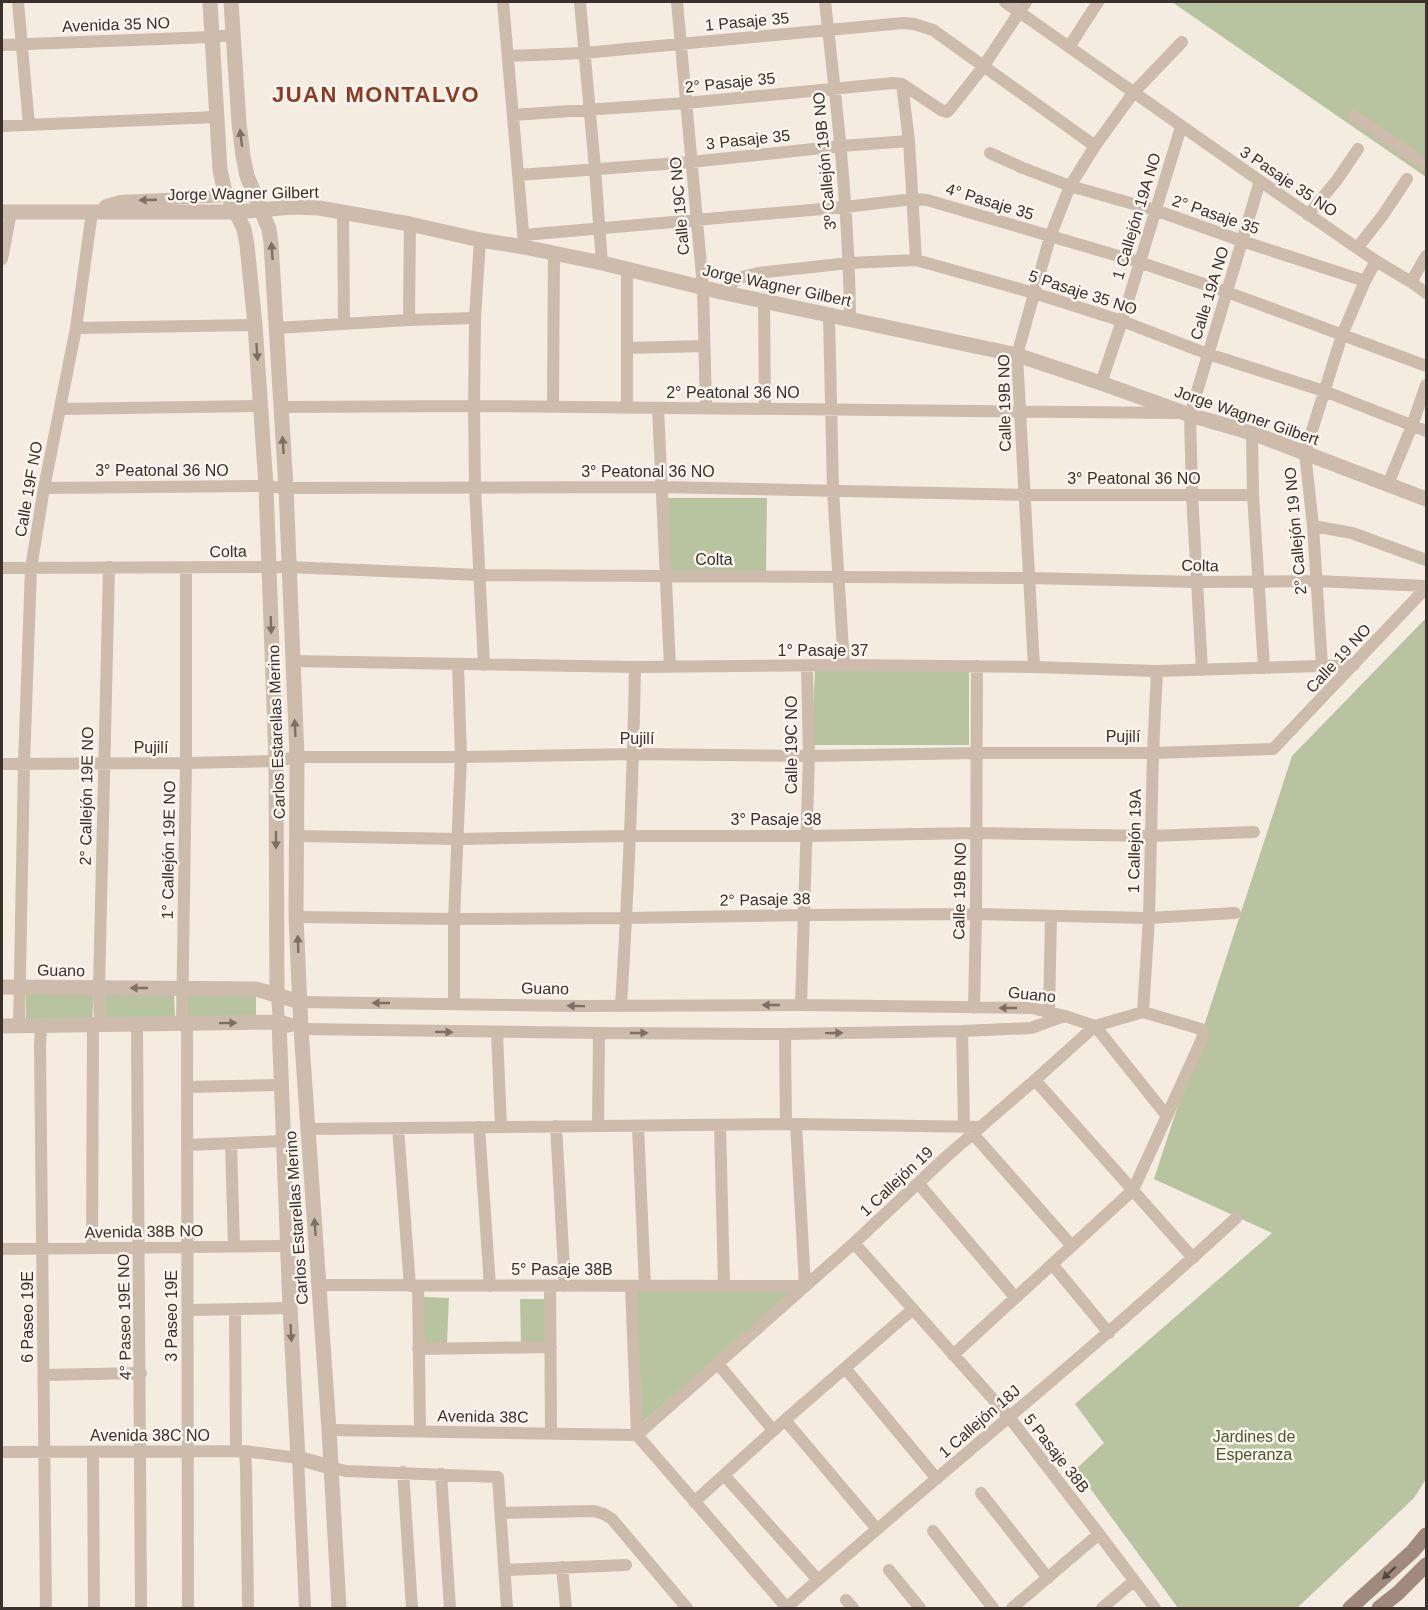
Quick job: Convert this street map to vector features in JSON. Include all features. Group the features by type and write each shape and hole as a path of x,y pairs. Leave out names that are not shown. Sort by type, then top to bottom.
{"main road":[{"path":"1350,1608 1413,1551 1426,1535"},
{"path":"1379,1608 1426,1565"}],"street":[{"path":"18,2 28,125"},
{"name":"Carlos Estarellas Merino","path":"210,2 220,170 227,197 244,229 247,245 266,486 276,761 281,1085 305,1608"},
{"name":"Carlos Estarellas Merino","path":"231,2 243,156 247,176 269,229 272,243 286,488 297,757 297,916 301,1029 339,1608"},
{"path":"503,2 524,241"},
{"path":"580,2 602,263"},
{"name":"Calle 19C NO","path":"677,2 703,287 706,408"},
{"name":"3º Callejón 19B NO","path":"825,2 841,146 849,263 850,319"},
{"path":"1005,2 1022,7 1069,47 1134,92"},
{"path":"1069,47 1098,2"},
{"path":"902,84 944,112 950,109 983,67 1022,7"},
{"name":"1 Pasaje 35","path":"508,56 584,53 903,23 914,24 933,30 1095,146"},
{"name":"Avenida 35 NO","path":"2,45 232,35"},
{"name":"Calle 19B NO","path":"1034,666 1017,355 1050,237 1070,186 1095,146 1134,92 1182,42"},
{"name":"2° Pasaje 35","path":"513,115 686,104 893,83 902,84"},
{"path":"902,84 909,141 916,260"},
{"name":"3 Pasaje 35 NO","path":"1134,92 1260,182 1426,293"},
{"path":"1354,116 1426,165"},
{"path":"2,126 216,117"},
{"name":"1 Callejón 19A NO","path":"1101,382 1181,127"},
{"name":"3 Pasaje 35","path":"519,175 691,162 909,141"},
{"path":"1308,215 1337,180 1358,149"},
{"name":"2° Pasaje 35","path":"990,153 1070,186 1155,210 1365,281"},
{"path":"1358,248 1407,179"},
{"name":"Calle 19A NO","path":"1187,414 1208,354 1260,182"},
{"name":"Jorge Wagner Gilbert","path":"96,212 106,205 120,201 227,197 292,207 343,211 480,240 524,241 554,253 721,292 1017,355 1101,382 1187,414 1252,433 1426,499"},
{"name":"4° Pasaje 35","path":"524,241 600,228 913,199 927,200 1139,262 1426,366"},
{"name":"Jorge Wagner Gilbert","path":"6,212 237,212 257,202"},
{"path":"343,211 344,324"},
{"path":"2,260 6,212"},
{"name":"Calle 19F NO","path":"19,1026 24,764 31,568 96,212"},
{"path":"409,320 410,224"},
{"path":"480,240 475,318 474,406 483,665"},
{"path":"553,407 554,253"},
{"path":"1411,282 1426,256"},
{"name":"5 Pasaje 35 NO","path":"721,292 739,278 747,275 849,263 916,260 1034,293 1122,321 1208,354 1324,391 1426,431"},
{"name":"2° Callejón 19 NO","path":"1322,666 1313,526 1305,453 1342,335 1376,261"},
{"path":"627,269 627,408"},
{"path":"764,301 765,410"},
{"path":"830,315 833,490 843,666"},
{"path":"276,328 475,318"},
{"path":"76,328 255,325"},
{"path":"627,348 704,346"},
{"path":"1388,484 1426,385"},
{"path":"60,409 261,406"},
{"name":"2° Peatonal 36 NO","path":"281,407 474,406 1187,414"},
{"path":"658,408 670,667"},
{"path":"1187,414 1202,670"},
{"path":"1252,433 1253,495 1264,668"},
{"name":"3° Peatonal 36 NO","path":"44,488 662,487 1024,495 1253,495"},
{"path":"1313,526 1352,533 1426,560"},
{"name":"2° Callejón 19E NO","path":"92,1248 109,567"},
{"name":"Colta","path":"2,568 288,567 479,575 838,576 1198,582 1317,580 1426,587"},
{"name":"1° Callejón 19E NO","path":"184,1024 182,988 186,764 186,568"},
{"name":"Calle 19 NO","path":"1273,749 1426,587"},
{"name":"1° Pasaje 37","path":"292,661 635,667 1034,666 1157,671 1354,664"},
{"path":"454,1004 454,919 461,757 458,665"},
{"name":"Calle 19C NO","path":"801,1005 809,756 807,666"},
{"name":"Calle 19B NO","path":"974,1008 977,666"},
{"path":"621,1006 634,754 635,667"},
{"name":"1 Callejón 19A","path":"1143,1012 1149,918 1157,671"},
{"name":"Pujilí","path":"2,764 186,764 276,761 297,757 634,754 809,756 1153,753 1273,749"},
{"name":"3° Pasaje 38","path":"297,836 458,839 976,833 1151,836 1254,832"},
{"name":"2° Pasaje 38","path":"297,916 454,919 976,914 1149,918 1235,913"},
{"path":"1049,1012 1051,916"},
{"name":"Guano","path":"2,987 256,989 300,1002 1032,1008 1065,1016"},
{"path":"953,1354 1133,1190 1203,1033 1201,1029 1143,1012"},
{"name":"1 Callejón 19","path":"637,1435 854,1243 973,1129 1035,1080 1095,1026 1143,1012"},
{"path":"1065,1016 1095,1026 1167,1116"},
{"name":"Guano","path":"2,1026 279,1022 301,1029 497,1033 785,1034 1031,1028 1065,1016"},
{"name":"3 Paseo 19E","path":"184,1024 187,1087 188,1608"},
{"name":"6 Paseo 19E","path":"41,1025 46,1608"},
{"name":"4° Paseo 19E NO","path":"137,1025 141,1608"},
{"path":"962,1031 973,1129 1072,1246"},
{"path":"497,1033 501,1127"},
{"path":"598,1126 599,1033"},
{"path":"785,1034 805,1286"},
{"path":"1035,1080 1193,1258"},
{"path":"187,1087 281,1085"},
{"path":"308,1129 791,1124 973,1129"},
{"path":"720,1125 724,1286"},
{"path":"556,1126 565,1286"},
{"path":"639,1126 645,1286"},
{"path":"479,1127 490,1286"},
{"path":"398,1128 414,1286 420,1431"},
{"path":"187,1145 284,1141"},
{"path":"231,1143 234,1246"},
{"path":"918,1184 1015,1297"},
{"name":"1 Callejón 18J","path":"786,1608 1109,1333 1236,1218"},
{"name":"5 Pasaje 38B","path":"854,1243 1008,1418 1155,1608"},
{"name":"Avenida 38B NO","path":"2,1249 288,1246"},
{"path":"1052,1264 1109,1333"},
{"name":"5° Pasaje 38B","path":"318,1285 805,1286"},
{"path":"550,1286 551,1433"},
{"path":"631,1286 637,1435 786,1608"},
{"path":"188,1310 290,1308"},
{"path":"694,1502 913,1309"},
{"path":"235,1310 240,1451 246,1467 248,1608"},
{"path":"418,1349 551,1347"},
{"path":"718,1364 773,1430"},
{"path":"845,1368 937,1479"},
{"path":"44,1375 141,1373"},
{"path":"785,1420 877,1529"},
{"name":"Avenida 38C","path":"329,1430 637,1435"},
{"name":"Avenida 38C NO","path":"2,1452 240,1451 298,1458"},
{"path":"93,1452 94,1608"},
{"path":"298,1458 346,1471 498,1477 507,1608"},
{"path":"403,1472 412,1608"},
{"path":"441,1474 450,1608"},
{"path":"724,1475 818,1580"},
{"path":"981,1493 1048,1578"},
{"path":"501,1513 594,1511 604,1514 612,1519 687,1608"},
{"path":"933,1531 993,1608"},
{"path":"1012,1608 1099,1534"},
{"path":"505,1570 626,1565"},
{"path":"562,1568 566,1608"},
{"path":"889,1570 920,1608"},
{"path":"1102,1608 1134,1581"}],"green space":[{"path":"1172,2 1426,2 1426,177"},
{"path":"668,498 767,498 766,571 670,571"},
{"name":"Jardines de Esperanza","path":"1426,618 1426,1479 1414,1498 1297,1608 1178,1608 1076,1469 1104,1443 1075,1404 1272,1233 1154,1179 1292,756"},
{"path":"815,668 969,669 969,745 812,745"},
{"path":"94,993 92,1021 26,1022 26,994"},
{"path":"104,993 174,993 175,1017 104,1017"},
{"path":"256,994 256,1016 186,1017 186,995"},
{"path":"634,1290 796,1290 639,1425"},
{"path":"424,1297 449,1298 447,1343 422,1344"},
{"path":"520,1299 545,1299 545,1344 521,1345"}],"district":[{"name":"JUAN MONTALVO","path":"376,94"}]}
